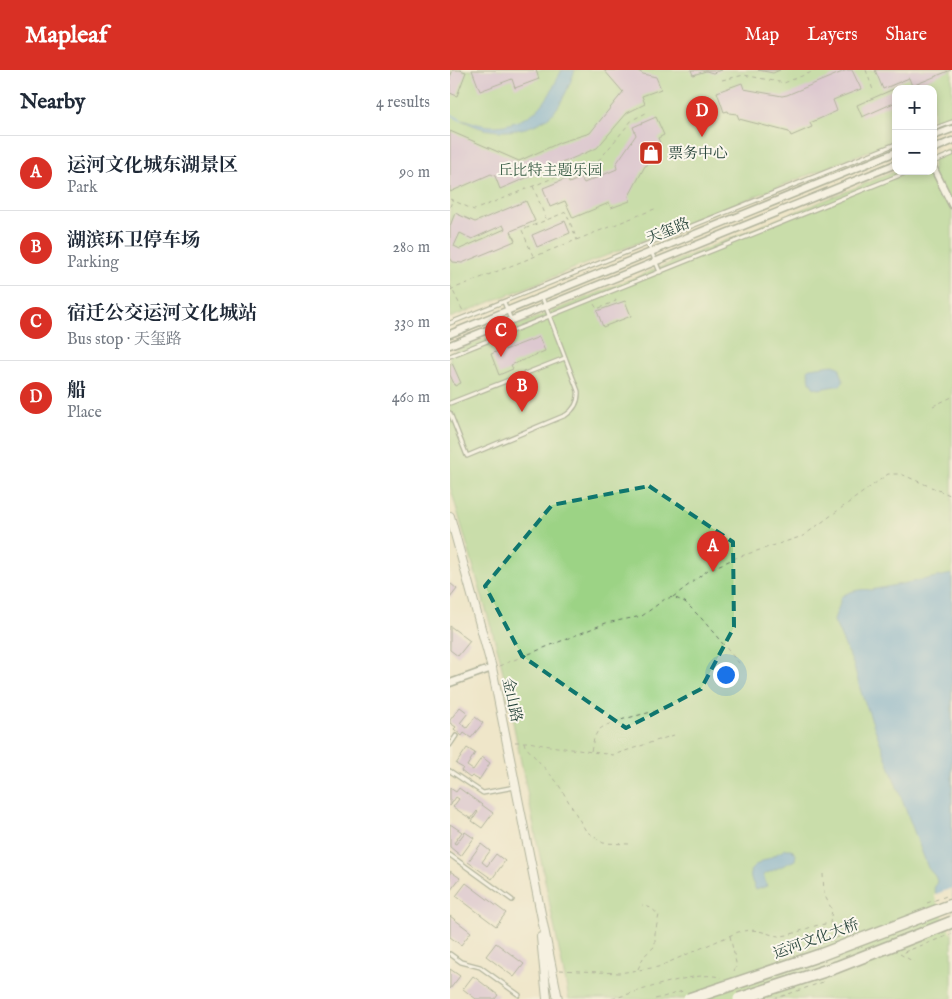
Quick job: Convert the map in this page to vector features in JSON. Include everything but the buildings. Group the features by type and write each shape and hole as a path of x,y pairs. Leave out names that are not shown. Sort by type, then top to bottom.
{"highway":[{"name":"运河文化大桥","path":"686,995 820,955 952,905"},
{"path":"739,999 837,967 952,922"}],"street":[{"path":"937,135 952,129"},
{"path":"937,148 952,142"},
{"name":"天玺路","path":"450,334 892,154"},
{"name":"天玺路","path":"450,345 892,166"},
{"path":"937,175 952,205"},
{"name":"金山路","path":"450,516 492,668 558,999"},
{"path":"450,683 492,668"},
{"name":"金山路","path":"536,893 547,999"}],"lane":[{"path":"937,128 952,122"},
{"path":"450,324 892,146"},
{"path":"937,160 952,154"},
{"path":"450,356 900,175"},
{"path":"648,244 660,272"},
{"path":"450,413 467,456 566,415 577,404 578,396 541,296"},
{"path":"504,302 511,320"},
{"path":"450,403 565,358"},
{"path":"450,745 456,736"},
{"path":"450,771 483,793 516,787"},
{"path":"450,855 512,900"},
{"path":"450,954 461,962 480,967 519,995"}],"path":[{"path":"722,80 744,75 784,83 817,70"},
{"path":"866,70 874,90"},
{"path":"450,207 451,200 474,210 600,159 632,120 648,112"},
{"path":"533,186 547,220"},
{"path":"450,290 657,208"},
{"path":"533,257 522,230 566,212 577,240"},
{"path":"450,285 466,317"},
{"path":"593,300 596,309 616,301 612,292"},
{"path":"933,406 952,397"},
{"path":"492,668 606,623 642,616 666,600 673,598 708,570 738,557 803,536 888,474 901,474 952,496"},
{"path":"673,598 685,602 739,663"},
{"path":"590,751 600,728 665,709"},
{"path":"506,741 613,755 674,735"},
{"path":"524,742 525,746 557,782 586,831 603,843 629,844"},
{"path":"823,874 824,894 832,910 830,924"},
{"path":"926,904 952,894"},
{"path":"637,970 644,956 655,946 655,933 659,915 652,908 642,905"},
{"path":"552,969 619,973 658,967 730,936 750,930 780,936 830,924 844,926 857,931 847,934"},
{"path":"730,936 736,968 730,978"},
{"path":"784,956 838,937"},
{"path":"897,952 914,962"},
{"path":"720,979 738,973"},
{"path":"612,999 700,976 715,976 725,981"},
{"path":"655,999 686,995"}],"highlighted area":[{"path":"649,486 733,542 734,627 701,689 626,728 522,656 485,586 552,505"}],"green space":[{"name":"丘比特主题乐园","path":"450,70 952,70 952,117 937,123 937,85 892,85 892,142 450,318"},
{"path":"952,148 952,999 569,999 500,658 450,486 450,353 892,173 892,175 937,175 937,154"}],"water":[{"path":"562,70 575,70 565,95 551,115 536,124 517,130 498,131 483,129 461,120 481,125 500,126 522,120 535,112 545,101"},
{"path":"833,365 839,367 843,379 841,385 819,389 813,387 808,370 810,368"},
{"path":"952,574 952,931 934,889 937,881 928,868 861,692 854,666 834,621 840,604 840,598 850,592 871,590"},
{"path":"786,849 791,849 796,854 795,860 763,875 767,886 756,890 750,871 756,865"}],"pier":[{"path":"952,888 952,934 934,895"}],"waterway":[{"path":"450,114 461,120"}],"place":[{"name":"船","path":"702,137"},
{"name":"票务中心","path":"651,153"},
{"name":"宿迁公交运河文化城站","path":"501,357"},
{"name":"湖滨环卫停车场","path":"522,412"},
{"name":"运河文化城东湖景区","path":"713,572"}]}
